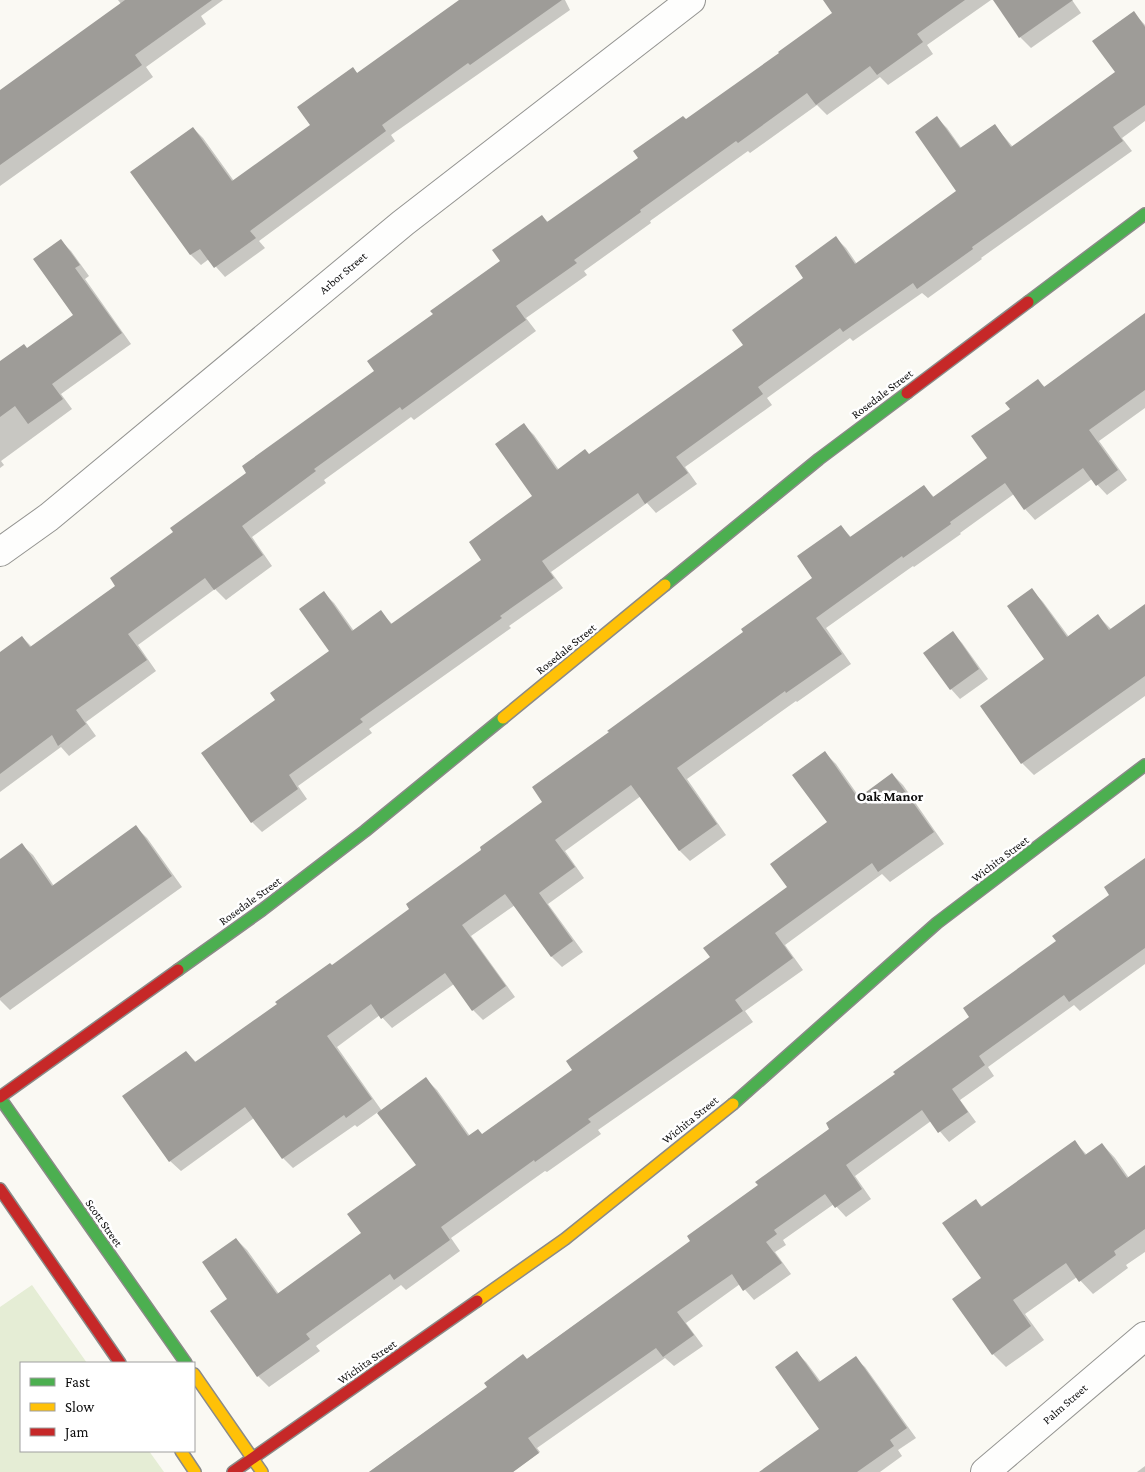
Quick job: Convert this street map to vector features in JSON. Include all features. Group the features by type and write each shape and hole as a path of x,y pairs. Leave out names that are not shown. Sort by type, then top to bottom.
{"street":[{"name":"Arbor Street","path":"0,552 49,517 403,223 691,0"},
{"name":"Rosedale Street","path":"0,1098 262,910 364,831 819,459 1145,214"},
{"name":"Wichita Street","path":"234,1472 565,1239 746,1094 937,924 1145,765"},
{"name":"Scott Street","path":"0,1098 185,1362"},
{"path":"0,1189 119,1362"},
{"name":"Palm Street","path":"985,1472 1145,1336"},
{"path":"195,1375 262,1472"},
{"path":"182,1452 195,1472"}],"green space":[{"path":"32,1285 86,1362 20,1362 20,1452 150,1452 164,1472 0,1472 0,1307"}],"building":[{"path":"125,0 212,0 135,55 142,65 0,165 0,90"},
{"path":"459,0 562,0 470,65 468,63 382,125 386,131 250,231 256,238 214,268 200,249 190,255 130,172 193,127 232,181 310,125 297,107 353,67 357,73"},
{"path":"823,0 965,0 917,34 923,42 877,75 870,66 816,105 807,93 738,143 736,141 640,210 641,212 574,260 577,263 516,306 526,320 402,410 400,407 314,469 316,471 242,526 263,555 214,590 205,578 128,634 147,660 76,710 86,724 58,746 52,735 0,774 0,652 22,636 30,647 115,586 110,578 173,532 170,528 246,473 242,466 374,371 367,361 433,314 430,311 500,261 492,250 542,215 547,222 638,158 633,151 683,116 686,119 832,13"},
{"path":"993,0 1073,0 1019,38"},
{"path":"1134,11 1145,27 1145,105 1113,127 1123,141 972,247 973,249 917,289 913,283 843,332 840,328 758,387 763,394 676,457 688,473 645,504 638,493 542,561 554,578 500,616 502,618 360,719 363,722 289,775 298,789 251,823 201,753 275,700 270,693 329,651 299,609 324,591 352,631 381,610 391,624 481,560 469,542 532,496 495,444 524,423 557,470 585,449 589,454 743,345 732,330 803,278 795,266 836,236 855,264 956,191 915,132 937,116 960,148 995,124 1011,147 1115,72 1092,41"},
{"path":"61,239 80,265 75,268 122,333 52,384 63,399 28,424 15,406 0,417 0,361 24,344 27,348 73,315 33,259"},
{"path":"1145,313 1145,390 1089,430 1118,470 1096,486 1083,468 1024,510 1005,483 950,522 951,524 903,558 902,556 816,618 842,654 786,693 785,691 677,768 717,824 679,851 631,785 555,840 575,867 539,893 573,941 551,957 505,894 462,925 506,986 472,1011 445,973 381,1019 371,1004 327,1036 372,1099 346,1118 344,1115 282,1159 245,1107 169,1162 122,1096 186,1051 195,1062 277,1004 275,1002 330,963 332,965 409,909 406,904 481,850 480,847 542,802 532,787 743,632 741,629 812,578 797,556 841,525 850,537 924,485 933,497 987,458 971,436 1010,409 1005,403 1038,379 1044,387"},
{"path":"1032,588 1067,637 1098,614 1109,630 1145,604 1145,676 1021,764 980,706 1044,659 1007,606"},
{"path":"953,631 979,669 950,690 923,653"},
{"path":"825,751 858,798 892,773 934,832 878,872 872,863 775,933 793,958 735,1000 743,1011 588,1119 591,1122 535,1162 534,1160 441,1227 450,1240 394,1280 390,1274 306,1334 310,1339 257,1377 210,1311 227,1299 202,1262 236,1238 277,1294 361,1233 347,1214 416,1165 377,1113 426,1077 468,1136 478,1129 482,1134 572,1070 566,1061 710,957 703,948 787,887 770,864 827,822 792,775"},
{"path":"136,825 172,876 0,998 0,859 22,843 52,886"},
{"path":"1145,858 1145,948 1069,1002 1064,995 979,1056 985,1065 952,1089 968,1112 938,1133 922,1110 846,1165 862,1189 835,1208 825,1194 774,1230 777,1234 766,1242 782,1263 743,1291 732,1274 677,1312 694,1335 663,1357 656,1348 528,1438 539,1453 513,1472 369,1472 487,1387 484,1383 523,1354 527,1359 690,1241 687,1236 758,1185 755,1182 829,1129 826,1123 895,1074 893,1072 969,1017 963,1008 1056,941 1052,936 1109,895 1104,887"},
{"path":"1075,1140 1085,1155 1102,1143 1127,1178 1145,1165 1145,1229 1114,1251 1116,1255 1079,1282 1066,1263 1013,1300 1031,1326 992,1355 952,1299 981,1278 942,1223 976,1199 981,1207"},
{"path":"797,1351 819,1382 856,1356 907,1428 890,1440 894,1446 857,1472 759,1472 819,1429 775,1367"}],"traffic: fast":[{"path":"1028,302 1145,214"},
{"path":"665,585 819,459 907,393"},
{"path":"178,970 262,910 365,831 503,718"},
{"path":"733,1104 937,923 1145,765"},
{"path":"0,1098 185,1362"}],"traffic: slow":[{"path":"503,718 665,585"},
{"path":"477,1301 565,1239 733,1104"},
{"path":"195,1375 262,1472"},
{"path":"182,1452 195,1472"}],"traffic: jam":[{"path":"907,393 1028,302"},
{"path":"0,1097 178,970"},
{"path":"0,1189 119,1362"},
{"path":"233,1472 477,1301"}],"district":[{"name":"Oak Manor","path":"890,796"}]}
